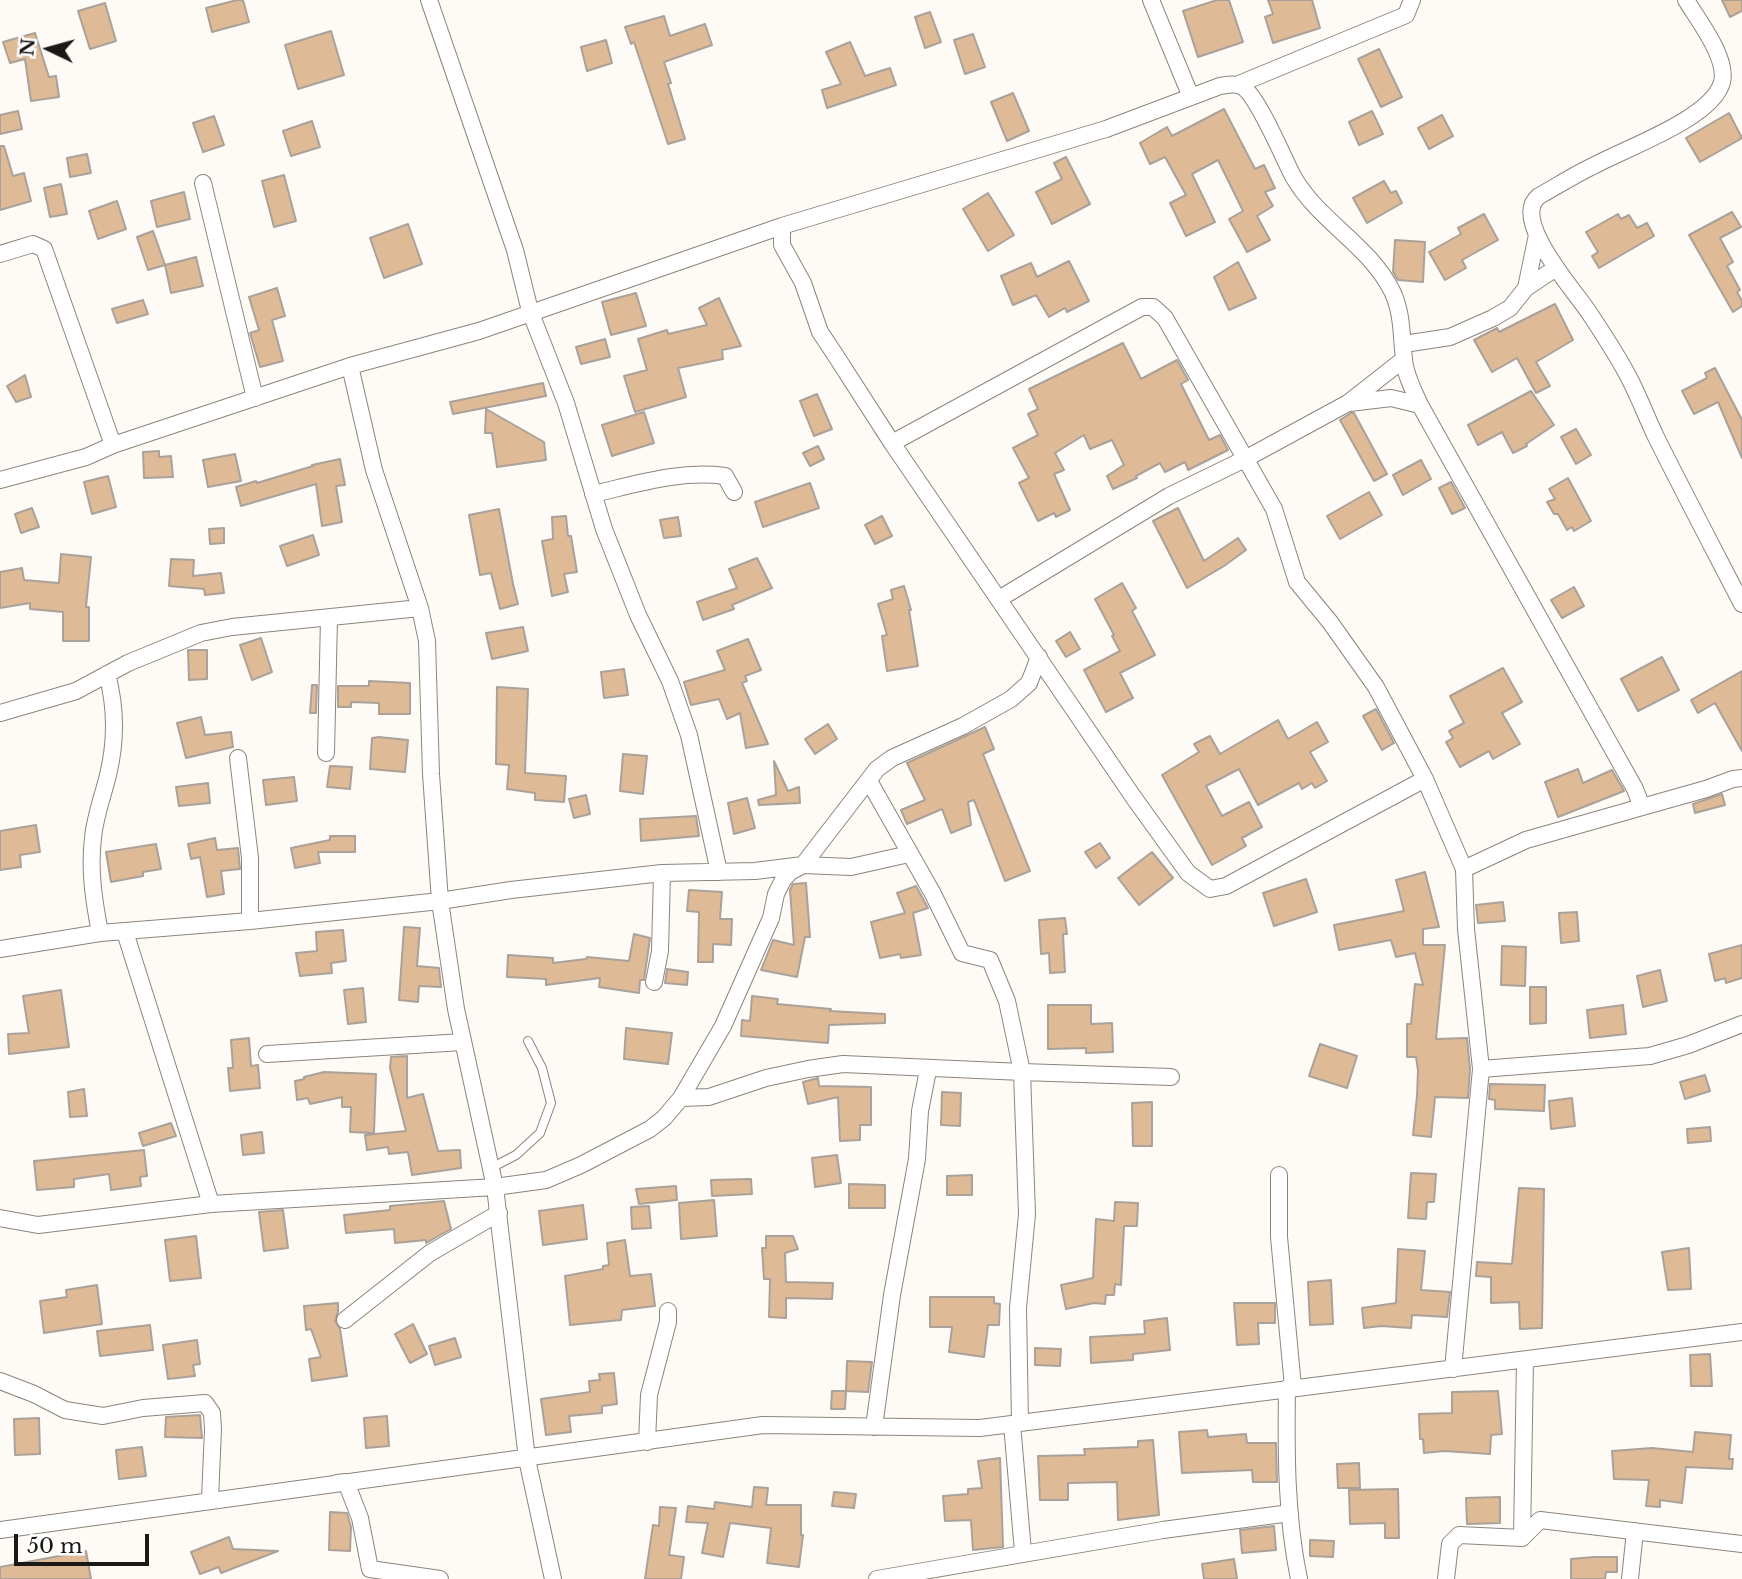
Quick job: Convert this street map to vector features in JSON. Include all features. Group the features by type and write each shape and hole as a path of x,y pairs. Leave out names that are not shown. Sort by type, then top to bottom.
{"street":[{"path":"429,0 515,250 530,311 566,403 618,569 670,681 689,735 719,872"},
{"path":"1151,0 1191,97"},
{"path":"0,480 86,457 113,445 350,366 479,331 530,311 782,226 1107,130 1220,86 1239,84 1406,15 1412,0"},
{"path":"1686,0 1721,59 1722,82 1711,100 1668,131 1596,164 1532,201 1530,212 1536,235 1627,374 1742,604"},
{"path":"1239,84 1246,89 1259,110 1295,180 1315,207 1349,237 1385,278 1394,295 1404,352 1420,405 1635,789 1642,807"},
{"path":"203,183 255,398"},
{"path":"782,226 782,246 803,283 820,331 892,443 1188,873 1210,889 1226,886 1425,779"},
{"path":"757,235 782,246"},
{"path":"1526,288 1536,235"},
{"path":"0,254 33,244 44,249 113,445"},
{"path":"999,599 1169,496 1245,459 1348,403 1404,352 1450,337 1510,308 1526,288 1556,268"},
{"path":"892,443 1108,324 1148,306 1165,318 1274,509 1297,582 1330,622 1376,687 1425,779 1464,869 1466,929 1481,1069 1453,1369"},
{"path":"350,366 374,470 420,608 427,641 431,774 440,901 456,1009 495,1187 527,1459 553,1579"},
{"path":"1348,403 1391,398 1420,405"},
{"path":"593,494 666,477 705,474 725,476 734,492"},
{"path":"0,713 76,691 128,663 201,633 232,627 420,608"},
{"path":"326,753 329,618"},
{"path":"0,1218 38,1224 211,1204 495,1187 546,1180 650,1129 664,1118 681,1098 723,1026 772,918 776,894 786,875 803,865 877,769 892,758 963,726 1010,699 1029,682 1039,657"},
{"path":"100,933 90,874 93,835 113,743 114,717 107,674"},
{"path":"1029,682 1054,679"},
{"path":"238,758 250,858 250,921"},
{"path":"1464,869 1526,840 1742,778"},
{"path":"869,781 933,894 962,953 990,960 1007,1001 1021,1072 1027,1214 1018,1308 1016,1423 1023,1552"},
{"path":"0,949 100,933 250,921 440,901 662,873 755,871 803,865 850,867 909,854"},
{"path":"755,871 769,881 776,894"},
{"path":"654,982 660,951 662,873"},
{"path":"125,932 211,1204"},
{"path":"1481,1069 1650,1056 1742,1024"},
{"path":"267,1054 463,1042"},
{"path":"681,1098 709,1097 776,1076 843,1064 928,1070 1171,1077"},
{"path":"874,1427 892,1295 917,1159 920,1111 928,1070"},
{"path":"1279,1175 1279,1237 1290,1387 1290,1513 1299,1579"},
{"path":"345,1320 430,1253 499,1213"},
{"path":"648,1442 649,1395 668,1311"},
{"path":"0,1530 763,1425 980,1427 1742,1332"},
{"path":"1522,1538 1525,1361"},
{"path":"0,1381 65,1410 103,1416 143,1408 205,1403 212,1413 213,1429 210,1499"},
{"path":"328,1485 346,1482 360,1518 370,1569 440,1579"},
{"path":"877,1579 956,1567 1023,1552 1290,1513"},
{"path":"1446,1579 1450,1544 1459,1535 1522,1538 1540,1520 1742,1544"},
{"path":"1630,1579 1635,1531"}],"lane":[{"path":"491,1168 516,1156 540,1133 551,1103 542,1068 528,1041"}],"building":[{"path":"243,0 249,22 212,32 206,8"},
{"path":"1217,0 1229,0 1243,42 1198,57 1183,11"},
{"path":"1268,0 1312,0 1320,28 1273,43 1265,17 1273,14"},
{"path":"1722,0 1742,0 1742,11 1730,17"},
{"path":"105,3 116,41 90,49 78,11"},
{"path":"930,12 941,42 925,48 915,17"},
{"path":"664,16 670,36 705,24 712,45 664,62 685,139 668,144 634,42 631,44 625,27"},
{"path":"331,31 344,75 298,89 285,45"},
{"path":"35,33 49,77 56,76 59,97 31,101 25,59 10,63 3,42"},
{"path":"973,34 985,67 965,74 954,40"},
{"path":"606,40 612,63 587,71 581,47"},
{"path":"850,42 865,76 890,68 896,85 827,108 822,90 841,84 826,52"},
{"path":"1379,49 1402,97 1381,107 1358,59"},
{"path":"1013,93 1029,131 1007,141 991,102"},
{"path":"1224,109 1255,169 1264,165 1275,188 1265,192 1273,206 1257,216 1270,240 1247,252 1229,219 1243,211 1218,160 1192,174 1215,222 1186,236 1170,203 1186,195 1165,157 1150,164 1140,143 1167,127 1172,136"},
{"path":"18,111 22,129 0,134 0,115"},
{"path":"1372,111 1383,134 1359,145 1349,122"},
{"path":"1729,113 1742,138 1700,162 1686,138"},
{"path":"1442,115 1453,136 1429,149 1418,128"},
{"path":"214,116 224,145 203,152 193,123"},
{"path":"312,121 320,147 291,156 283,131"},
{"path":"0,146 4,146 13,176 24,173 31,201 0,210"},
{"path":"87,154 91,173 70,177 67,158"},
{"path":"1066,157 1090,204 1052,224 1036,192 1062,179 1054,163"},
{"path":"284,175 296,221 274,227 262,181"},
{"path":"1384,181 1391,193 1396,191 1402,203 1367,223 1353,198"},
{"path":"61,184 67,214 50,217 44,188"},
{"path":"184,192 190,219 157,227 151,201"},
{"path":"988,193 1014,235 988,251 963,209"},
{"path":"117,201 126,229 98,239 89,211"},
{"path":"1732,212 1741,227 1720,238 1733,262 1727,266 1740,290 1737,292 1742,301 1742,306 1733,312 1689,235"},
{"path":"1484,214 1498,240 1462,260 1466,268 1445,280 1429,252 1461,234 1458,228"},
{"path":"1618,214 1621,219 1629,215 1637,228 1647,223 1654,236 1599,268 1592,256 1598,252 1586,232"},
{"path":"408,224 422,264 384,278 370,238"},
{"path":"153,231 165,265 148,270 137,237"},
{"path":"1395,240 1425,242 1423,282 1398,280 1393,272"},
{"path":"196,257 203,286 171,293 165,265"},
{"path":"1069,261 1089,301 1067,312 1065,308 1049,317 1036,295 1013,305 1001,276 1031,263 1037,277"},
{"path":"1238,262 1256,298 1229,310 1214,277"},
{"path":"277,288 285,316 272,320 283,361 260,367 250,333 259,330 249,297"},
{"path":"636,293 646,326 611,335 602,302"},
{"path":"719,298 741,346 722,350 723,359 678,368 686,397 635,412 624,376 647,370 638,339 667,330 668,334 707,325 699,308"},
{"path":"143,300 148,314 117,323 112,309"},
{"path":"1555,304 1573,340 1536,362 1550,386 1536,393 1517,358 1492,372 1474,340 1497,328 1499,332"},
{"path":"605,339 610,357 581,364 576,347"},
{"path":"1123,343 1141,379 1177,360 1188,380 1181,384 1209,440 1220,435 1228,450 1188,470 1185,462 1165,472 1160,463 1113,489 1107,476 1124,465 1112,440 1090,449 1084,435 1055,453 1064,470 1054,474 1070,510 1056,517 1054,513 1038,521 1019,483 1029,478 1013,448 1038,435 1028,414 1038,409 1029,389"},
{"path":"1715,368 1742,420 1742,458 1718,402 1694,414 1682,391 1707,378 1705,373"},
{"path":"25,375 31,397 16,402 7,386"},
{"path":"543,383 546,396 453,414 450,402"},
{"path":"1531,391 1554,425 1526,444 1527,446 1513,453 1502,432 1478,445 1468,425"},
{"path":"817,394 832,429 814,436 800,401"},
{"path":"486,409 544,442 546,460 497,467 492,433 485,433"},
{"path":"644,412 654,443 612,456 602,425"},
{"path":"1354,413 1387,474 1374,481 1340,420"},
{"path":"1576,429 1591,455 1576,464 1561,437"},
{"path":"818,446 824,459 810,466 803,453"},
{"path":"159,451 159,457 171,456 173,477 144,478 143,452"},
{"path":"235,454 241,481 208,487 203,460"},
{"path":"340,459 345,485 336,486 342,522 322,526 316,484 241,506 236,487"},
{"path":"1421,460 1431,479 1403,495 1393,475"},
{"path":"108,476 116,507 92,514 84,482"},
{"path":"1568,478 1591,521 1574,531 1572,527 1567,530 1547,502 1555,499 1549,489"},
{"path":"1451,482 1465,508 1452,514 1439,488"},
{"path":"810,483 819,508 763,527 755,502"},
{"path":"1369,492 1382,515 1340,539 1327,516"},
{"path":"32,508 39,527 21,533 15,514"},
{"path":"1178,508 1204,561 1238,538 1246,550 1187,588 1153,521"},
{"path":"499,509 518,604 500,609 491,573 480,575 469,515"},
{"path":"566,516 577,572 564,574 568,592 552,596 542,541 553,539 552,517"},
{"path":"882,516 892,536 875,544 865,525"},
{"path":"678,517 681,536 664,538 660,520"},
{"path":"224,528 224,543 210,544 209,529"},
{"path":"313,535 319,555 287,566 280,546"},
{"path":"61,554 91,557 86,607 89,607 89,641 63,641 63,612 30,609 30,603 0,608 0,572 22,568 24,580 59,583"},
{"path":"757,558 772,588 732,605 734,609 703,620 697,602 737,588 729,569"},
{"path":"171,559 194,560 193,576 221,573 224,593 205,595 204,589 169,586"},
{"path":"1122,583 1136,608 1132,611 1155,655 1120,673 1133,698 1106,712 1084,670 1120,651 1095,599"},
{"path":"904,586 911,610 918,666 887,671 882,636 887,635 878,604 893,599 891,590"},
{"path":"1574,587 1584,606 1562,618 1551,600"},
{"path":"523,627 528,651 492,659 486,633"},
{"path":"1070,632 1080,649 1066,657 1056,641"},
{"path":"261,638 272,672 252,680 240,645"},
{"path":"748,639 761,670 745,676 747,681 742,683 768,744 746,748 740,713 727,719 719,699 691,705 684,682 725,670 717,651"},
{"path":"188,650 207,650 207,679 189,680"},
{"path":"1662,657 1679,690 1638,711 1621,679"},
{"path":"1503,668 1522,702 1502,713 1520,744 1493,759 1489,751 1460,767 1446,742 1453,738 1449,731 1464,723 1450,696"},
{"path":"624,669 628,695 604,698 601,672"},
{"path":"1742,671 1742,751 1715,703 1698,713 1691,700"},
{"path":"369,681 410,683 410,714 379,714 379,703 351,702 351,707 338,707 338,686 369,686"},
{"path":"312,685 317,685 316,713 310,713"},
{"path":"497,687 528,689 525,773 566,776 564,802 535,800 535,793 507,789 509,765 496,764"},
{"path":"1376,709 1394,743 1382,750 1363,716"},
{"path":"201,717 205,735 231,732 233,747 186,758 177,723"},
{"path":"1278,720 1288,739 1317,722 1328,742 1310,752 1327,781 1315,788 1312,783 1302,789 1299,783 1258,805 1239,769 1206,786 1222,816 1249,802 1262,827 1242,838 1246,846 1212,865 1162,775 1199,752 1194,744 1210,736 1220,754"},
{"path":"828,724 837,739 815,754 805,739"},
{"path":"985,727 994,749 983,754 1030,871 1005,881 974,800 968,802 971,825 951,833 942,809 907,824 901,810 925,800 907,763"},
{"path":"372,738 408,740 405,772 370,769"},
{"path":"623,754 647,756 643,794 620,791"},
{"path":"774,761 788,791 799,787 800,803 759,805 758,800 776,795"},
{"path":"330,766 352,767 350,789 327,787"},
{"path":"1578,769 1583,783 1612,770 1624,791 1558,817 1545,782"},
{"path":"294,777 297,801 266,805 263,780"},
{"path":"208,783 210,803 179,806 176,787"},
{"path":"1722,794 1725,805 1695,813 1693,804"},
{"path":"586,795 590,814 574,818 569,799"},
{"path":"747,798 755,828 734,834 728,803"},
{"path":"696,816 699,836 641,841 640,819"},
{"path":"36,825 40,852 20,855 21,867 0,870 0,831"},
{"path":"330,836 355,836 355,852 318,852 320,863 295,868 291,848 330,840"},
{"path":"215,838 217,850 238,848 240,869 221,871 224,894 207,897 200,857 191,859 188,844"},
{"path":"1100,843 1110,858 1096,868 1085,852"},
{"path":"156,844 161,869 143,872 143,876 111,882 106,852"},
{"path":"1152,852 1173,878 1139,905 1118,878"},
{"path":"1425,872 1439,927 1423,929 1423,945 1445,945 1436,1039 1467,1038 1470,1069 1468,1098 1435,1097 1431,1137 1413,1135 1418,1070 1416,1057 1407,1057 1407,1024 1411,1024 1415,984 1423,985 1415,953 1396,957 1391,940 1339,950 1334,925 1404,911 1396,880"},
{"path":"1306,879 1317,912 1274,926 1263,893"},
{"path":"806,883 810,937 805,937 797,977 761,970 773,940 794,945 790,890 793,884"},
{"path":"916,886 928,908 913,913 921,955 901,958 900,954 880,958 871,922 905,913 897,893"},
{"path":"689,890 722,892 720,919 732,919 731,945 713,944 713,962 698,962 699,912 687,911"},
{"path":"1503,902 1505,921 1478,923 1476,905"},
{"path":"1577,912 1579,941 1561,943 1559,913"},
{"path":"1065,918 1065,972 1050,973 1049,953 1041,954 1039,920"},
{"path":"404,927 420,928 417,966 439,968 441,987 419,986 418,1002 399,1000"},
{"path":"343,930 346,961 331,963 332,973 300,976 296,953 317,951 316,932"},
{"path":"634,934 650,938 644,980 640,980 639,993 599,987 600,978 546,985 546,979 507,977 508,955 553,958 553,963 587,957 629,961"},
{"path":"1742,945 1742,978 1726,983 1725,978 1715,981 1709,954"},
{"path":"1502,946 1526,947 1525,986 1501,985"},
{"path":"667,969 688,972 687,985 665,983"},
{"path":"1660,970 1667,1001 1643,1007 1637,976"},
{"path":"1530,987 1546,987 1546,1023 1530,1024"},
{"path":"363,988 366,1022 348,1024 344,990"},
{"path":"61,990 69,1047 9,1054 8,1034 29,1033 23,996"},
{"path":"752,996 778,999 777,1004 885,1014 885,1023 829,1025 828,1043 741,1036 742,1020 750,1021"},
{"path":"1048,1005 1091,1005 1091,1024 1112,1023 1113,1052 1086,1053 1086,1048 1048,1049"},
{"path":"1623,1005 1626,1034 1590,1038 1587,1010"},
{"path":"626,1028 672,1033 668,1064 624,1059"},
{"path":"249,1038 251,1066 258,1065 260,1088 230,1091 228,1068 233,1068 231,1040"},
{"path":"1320,1044 1357,1056 1347,1088 1309,1076"},
{"path":"407,1056 407,1098 423,1094 438,1151 460,1150 461,1168 412,1175 408,1152 389,1154 388,1147 367,1150 365,1135 406,1131 390,1068 391,1057"},
{"path":"324,1072 376,1074 374,1133 350,1132 351,1107 342,1107 342,1097 310,1104 308,1098 297,1100 295,1081"},
{"path":"1705,1075 1710,1091 1685,1099 1680,1082"},
{"path":"818,1078 819,1086 871,1087 871,1125 860,1125 860,1140 840,1141 838,1097 808,1104 803,1082"},
{"path":"1490,1084 1545,1085 1544,1111 1495,1109 1495,1100 1489,1099"},
{"path":"84,1089 87,1116 70,1117 68,1092"},
{"path":"942,1092 961,1093 960,1126 941,1125"},
{"path":"1572,1098 1575,1126 1551,1129 1549,1101"},
{"path":"1152,1102 1152,1146 1133,1146 1132,1103"},
{"path":"171,1123 176,1136 143,1146 139,1133"},
{"path":"1710,1127 1711,1141 1688,1143 1687,1129"},
{"path":"262,1132 264,1153 243,1155 241,1135"},
{"path":"144,1150 147,1176 140,1177 141,1186 111,1190 109,1174 74,1179 74,1187 37,1190 34,1161"},
{"path":"837,1155 841,1183 815,1187 812,1158"},
{"path":"1411,1173 1436,1174 1434,1202 1427,1202 1426,1219 1408,1218"},
{"path":"972,1175 972,1195 947,1195 947,1176"},
{"path":"751,1179 752,1194 712,1196 711,1180"},
{"path":"849,1184 885,1185 885,1208 849,1208"},
{"path":"676,1186 677,1200 639,1204 636,1189"},
{"path":"1519,1188 1544,1189 1542,1328 1520,1329 1519,1302 1491,1303 1491,1277 1476,1276 1477,1262 1512,1264"},
{"path":"714,1200 717,1236 681,1239 679,1203"},
{"path":"444,1201 451,1229 426,1243 426,1240 395,1243 394,1229 346,1233 344,1215 390,1210 390,1206"},
{"path":"1115,1202 1138,1203 1137,1226 1124,1226 1121,1285 1115,1284 1114,1295 1106,1295 1105,1304 1094,1303 1066,1309 1061,1285 1093,1278 1096,1219 1114,1221"},
{"path":"583,1205 587,1239 543,1245 539,1211"},
{"path":"649,1206 651,1228 632,1229 631,1207"},
{"path":"283,1210 288,1248 264,1251 259,1212"},
{"path":"196,1236 201,1278 170,1281 165,1240"},
{"path":"766,1236 793,1236 798,1249 785,1253 786,1282 833,1283 832,1299 786,1298 786,1318 769,1317 770,1279 764,1279 762,1248 766,1248"},
{"path":"625,1240 630,1276 651,1274 655,1306 622,1310 621,1320 570,1325 565,1276 603,1269 603,1266 609,1265 607,1243"},
{"path":"1689,1248 1691,1289 1668,1290 1662,1252"},
{"path":"1398,1249 1425,1251 1421,1290 1450,1292 1447,1317 1412,1315 1411,1328 1364,1328 1362,1308 1396,1303"},
{"path":"1331,1280 1333,1324 1310,1325 1308,1282"},
{"path":"97,1285 102,1324 44,1333 40,1301 67,1297 66,1290"},
{"path":"930,1297 994,1297 994,1303 1000,1304 999,1325 988,1325 984,1357 949,1352 952,1327 930,1327"},
{"path":"338,1303 335,1321 340,1329 347,1376 312,1381 309,1359 321,1357 311,1329 306,1330 304,1306"},
{"path":"1234,1303 1275,1303 1275,1323 1258,1323 1259,1344 1237,1345"},
{"path":"1167,1318 1170,1350 1133,1354 1133,1360 1091,1363 1090,1337 1145,1334 1144,1321"},
{"path":"413,1324 427,1354 410,1363 395,1334"},
{"path":"150,1325 153,1350 100,1356 97,1331"},
{"path":"455,1338 461,1357 435,1365 429,1346"},
{"path":"197,1340 200,1364 193,1365 195,1376 168,1379 163,1345"},
{"path":"1035,1348 1061,1349 1060,1366 1035,1365"},
{"path":"1710,1354 1712,1386 1691,1386 1690,1355"},
{"path":"847,1361 872,1362 868,1392 846,1391"},
{"path":"614,1373 617,1404 602,1406 602,1413 569,1416 571,1432 546,1435 541,1399 590,1392 589,1381 600,1380 599,1374"},
{"path":"832,1391 846,1391 845,1409 831,1409"},
{"path":"1498,1391 1502,1434 1491,1435 1490,1454 1444,1451 1424,1453 1423,1439 1420,1439 1419,1414 1452,1413 1452,1392"},
{"path":"200,1415 202,1438 165,1437 166,1417"},
{"path":"387,1416 389,1446 366,1448 364,1418"},
{"path":"39,1418 40,1454 15,1455 14,1419"},
{"path":"1207,1430 1208,1437 1246,1434 1247,1443 1276,1443 1277,1482 1253,1482 1252,1470 1182,1473 1179,1432"},
{"path":"1695,1432 1731,1435 1729,1459 1733,1459 1732,1469 1686,1467 1682,1503 1660,1500 1660,1507 1646,1506 1649,1480 1614,1479 1612,1451 1652,1448 1693,1452"},
{"path":"1153,1440 1159,1515 1118,1520 1117,1482 1068,1483 1068,1500 1040,1500 1038,1456 1085,1455 1084,1449 1138,1447 1138,1441"},
{"path":"142,1447 146,1476 119,1479 116,1450"},
{"path":"1000,1458 1003,1547 973,1550 971,1520 945,1521 943,1496 968,1494 968,1489 982,1488 978,1461"},
{"path":"1359,1463 1360,1488 1338,1488 1337,1464"},
{"path":"754,1487 768,1488 766,1505 801,1505 803,1535 799,1567 767,1563 771,1528 730,1523 723,1557 702,1553 708,1523 686,1522 688,1506 714,1509 715,1502 752,1507"},
{"path":"1398,1489 1399,1538 1385,1538 1385,1523 1350,1524 1349,1490"},
{"path":"834,1492 856,1494 854,1508 832,1506"},
{"path":"1500,1497 1500,1523 1467,1524 1466,1498"},
{"path":"660,1507 676,1508 669,1555 684,1557 681,1579 645,1579 653,1525 659,1526"},
{"path":"330,1512 347,1513 351,1527 350,1551 329,1550"},
{"path":"1274,1526 1276,1550 1242,1553 1240,1530"},
{"path":"229,1537 233,1549 278,1551 221,1573 219,1567 200,1574 191,1552"},
{"path":"1310,1540 1334,1541 1333,1557 1310,1556"},
{"path":"86,1551 91,1579 0,1579 0,1567"},
{"path":"1617,1557 1617,1572 1606,1572 1605,1579 1571,1579 1571,1559"},
{"path":"1234,1559 1237,1579 1204,1579 1202,1564"}]}
